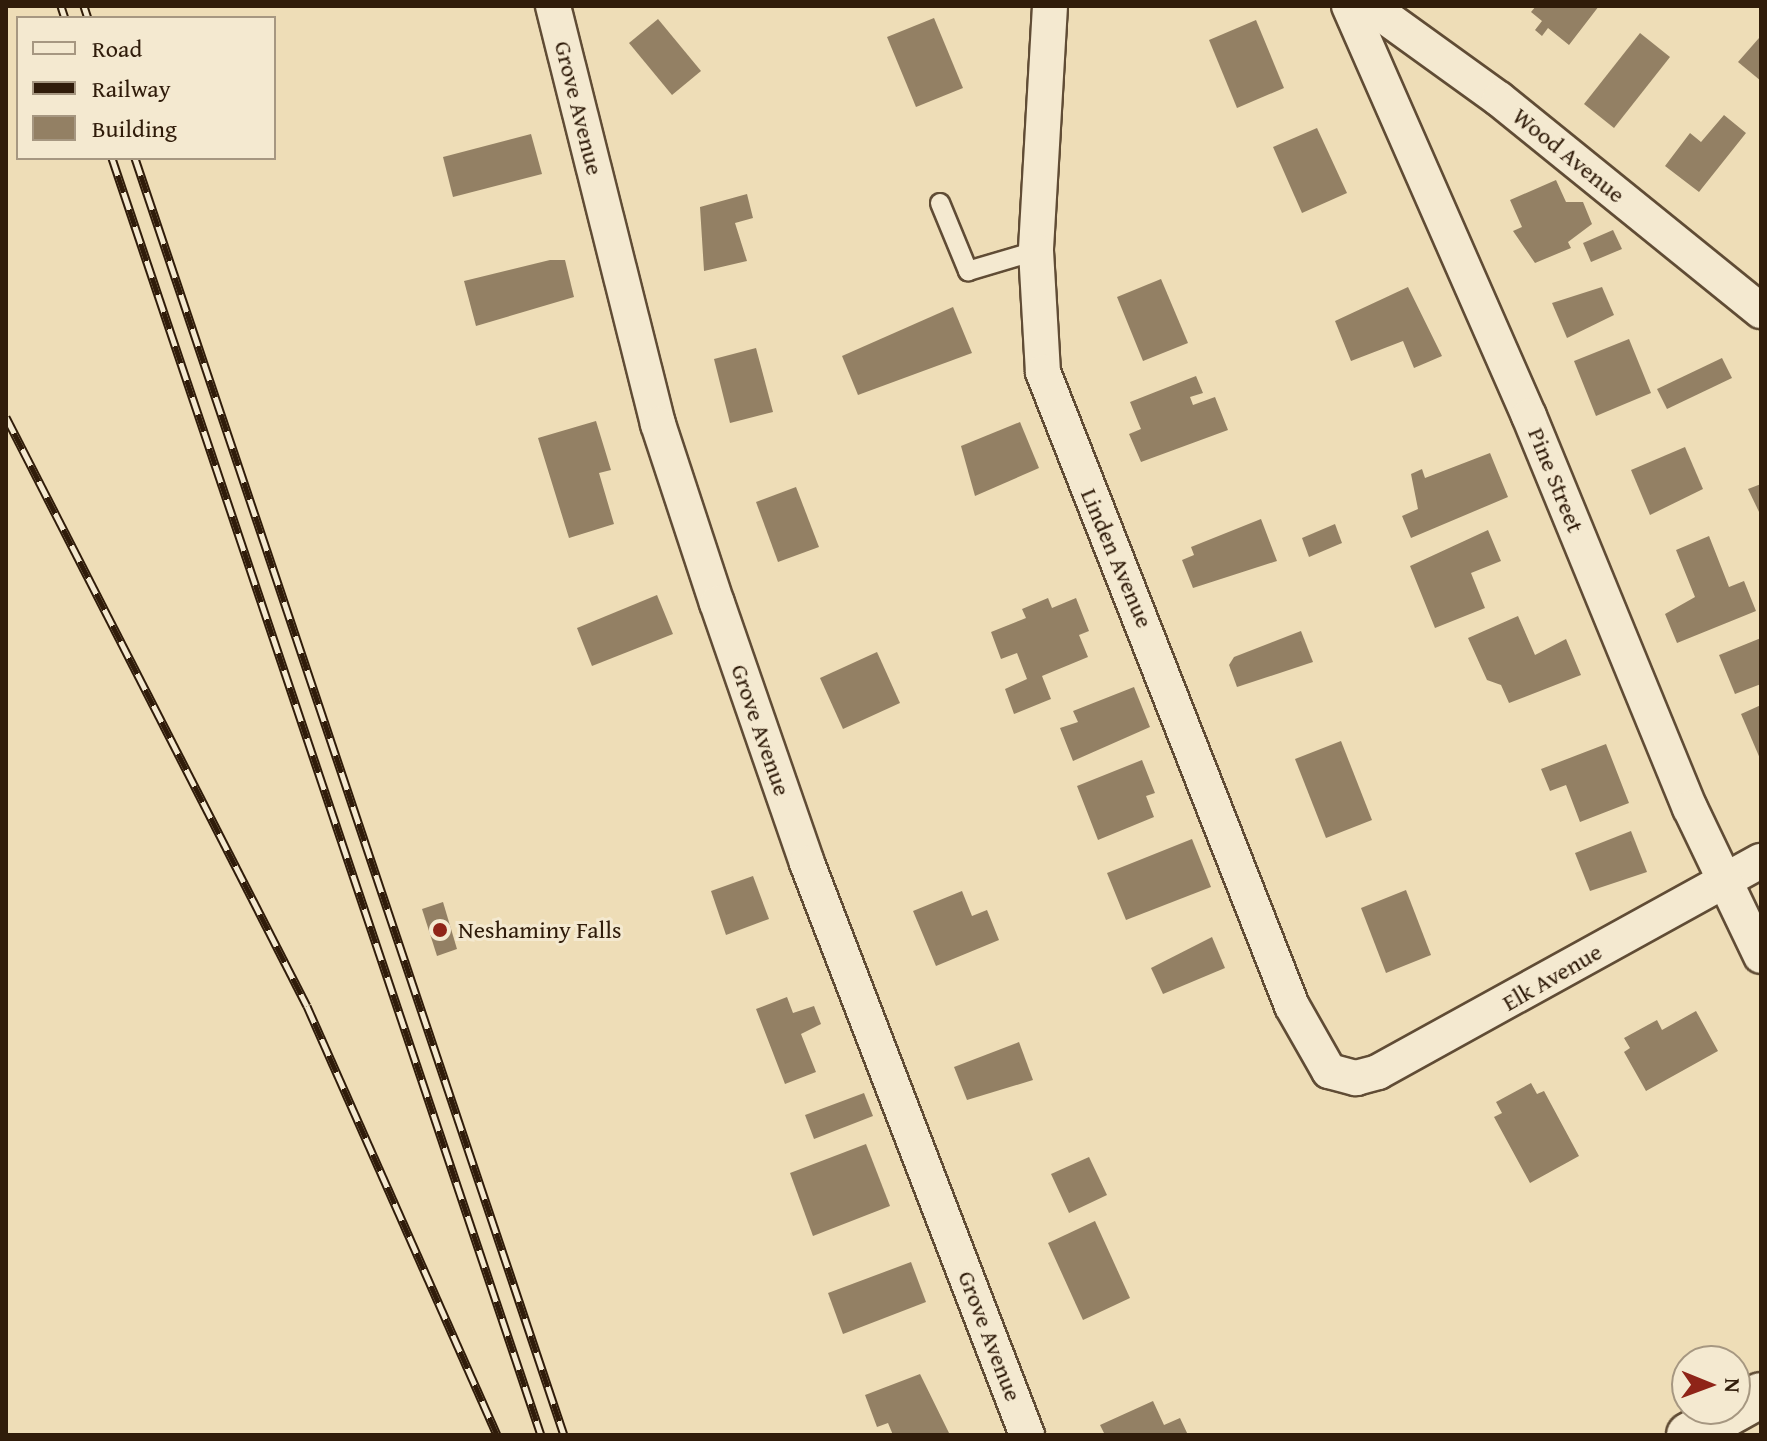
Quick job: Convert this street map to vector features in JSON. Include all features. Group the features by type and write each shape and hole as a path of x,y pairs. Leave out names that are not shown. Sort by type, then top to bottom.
{"main road":[{"path":"1689,1435 1761,1395"}],"street":[{"name":"Grove Avenue","path":"553,6 658,424 712,588 807,863 1027,1435"},
{"name":"Linden Avenue","path":"1050,6 1036,251 1039,351 1069,445 1292,1006 1313,1049 1338,1076"},
{"name":"Pine Street","path":"1349,6 1725,882 1761,956"},
{"name":"Wood Avenue","path":"1370,6 1761,311"},
{"name":"Elk Avenue","path":"1338,1076 1378,1072 1761,861"}],"lane":[{"path":"940,203 968,271 1036,251"}],"building":[{"path":"1536,6 1599,6 1569,45 1548,28 1542,36 1535,30 1542,21 1531,12"},
{"path":"934,18 963,88 916,107 887,37"},
{"path":"658,19 701,71 672,95 629,43"},
{"path":"1256,20 1284,88 1237,108 1209,40"},
{"path":"1640,33 1670,57 1614,128 1584,104"},
{"path":"1759,38 1761,40 1761,81 1738,62"},
{"path":"1724,115 1746,133 1699,192 1665,166 1690,133 1701,142"},
{"path":"1317,128 1347,193 1302,213 1273,147"},
{"path":"531,134 542,174 453,197 443,157"},
{"path":"1556,180 1566,202 1583,202 1592,224 1568,242 1571,248 1535,263 1513,231 1522,227 1510,200"},
{"path":"747,194 753,218 735,223 747,261 704,271 700,207"},
{"path":"1613,230 1622,249 1591,262 1583,243"},
{"path":"550,260 565,260 574,297 476,326 464,281"},
{"path":"1161,279 1188,343 1143,361 1117,297"},
{"path":"1408,287 1442,356 1414,368 1403,341 1351,361 1335,321"},
{"path":"1602,287 1614,315 1567,338 1552,303"},
{"path":"953,307 972,353 858,395 842,356"},
{"path":"1629,339 1651,393 1596,416 1574,361"},
{"path":"756,348 773,412 730,423 714,359"},
{"path":"1722,358 1732,378 1667,409 1657,389"},
{"path":"1196,376 1203,393 1190,397 1193,405 1215,397 1228,430 1141,462 1129,434 1141,429 1130,402"},
{"path":"596,421 611,470 599,473 614,524 569,538 538,438"},
{"path":"1020,422 1039,468 975,496 961,446"},
{"path":"1685,447 1703,489 1650,515 1631,470"},
{"path":"1490,453 1508,497 1411,538 1402,516 1418,509 1411,474 1422,469 1425,478"},
{"path":"1761,484 1761,516 1748,489"},
{"path":"796,487 819,547 778,562 756,502"},
{"path":"1261,519 1277,561 1193,588 1182,560 1194,555 1191,547"},
{"path":"1335,524 1342,543 1309,557 1302,538"},
{"path":"1488,530 1501,561 1471,573 1485,608 1435,628 1410,566"},
{"path":"1709,536 1729,587 1744,581 1756,611 1677,643 1665,614 1695,597 1676,550"},
{"path":"657,595 673,634 592,666 577,628"},
{"path":"1048,598 1052,608 1076,598 1089,631 1079,635 1088,657 1042,676 1051,699 1014,714 1005,689 1027,679 1017,653 1001,659 991,632 1026,618 1022,609"},
{"path":"1518,616 1535,655 1566,639 1581,675 1509,703 1501,685 1487,680 1468,638"},
{"path":"1301,631 1313,662 1237,687 1229,665 1234,657"},
{"path":"1761,638 1761,684 1735,694 1719,655"},
{"path":"877,652 900,703 843,729 820,678"},
{"path":"1134,687 1150,727 1073,761 1060,728 1078,722 1073,711"},
{"path":"1761,705 1761,761 1741,714"},
{"path":"1341,741 1372,820 1326,838 1295,759"},
{"path":"1606,744 1629,803 1580,822 1566,785 1550,791 1541,769"},
{"path":"1142,760 1155,793 1146,796 1154,817 1098,840 1077,786"},
{"path":"1631,831 1647,872 1590,891 1575,853"},
{"path":"1192,839 1211,887 1126,920 1107,873"},
{"path":"753,876 769,919 726,935 711,891"},
{"path":"1406,890 1431,955 1386,973 1361,908"},
{"path":"962,891 972,916 987,910 999,940 936,966 913,911"},
{"path":"443,902 457,949 437,956 422,909"},
{"path":"1212,937 1225,968 1163,994 1151,968"},
{"path":"787,997 793,1013 814,1006 821,1024 801,1034 816,1072 785,1084 756,1009"},
{"path":"1696,1011 1718,1051 1646,1091 1624,1052 1630,1048 1624,1038 1657,1020 1662,1030"},
{"path":"1019,1042 1033,1080 967,1100 954,1067"},
{"path":"1531,1083 1537,1094 1544,1091 1579,1156 1530,1183 1494,1117 1502,1113 1496,1102"},
{"path":"864,1093 873,1116 814,1139 805,1115"},
{"path":"866,1144 890,1206 813,1236 790,1173"},
{"path":"1089,1157 1107,1195 1069,1213 1051,1174"},
{"path":"1095,1221 1130,1298 1083,1320 1048,1243"},
{"path":"911,1262 926,1302 843,1334 828,1293"},
{"path":"920,1374 950,1435 893,1435 888,1423 877,1427 865,1395"},
{"path":"1153,1401 1164,1425 1180,1418 1188,1435 1105,1435 1100,1425"}],"railway":[{"path":"61,6 64,16"},
{"path":"84,6 87,16"},
{"path":"113,160 541,1435"},
{"path":"136,160 564,1435"},
{"path":"6,417 307,1006 497,1435"}],"place":[{"name":"Neshaminy Falls","path":"440,930"}]}
